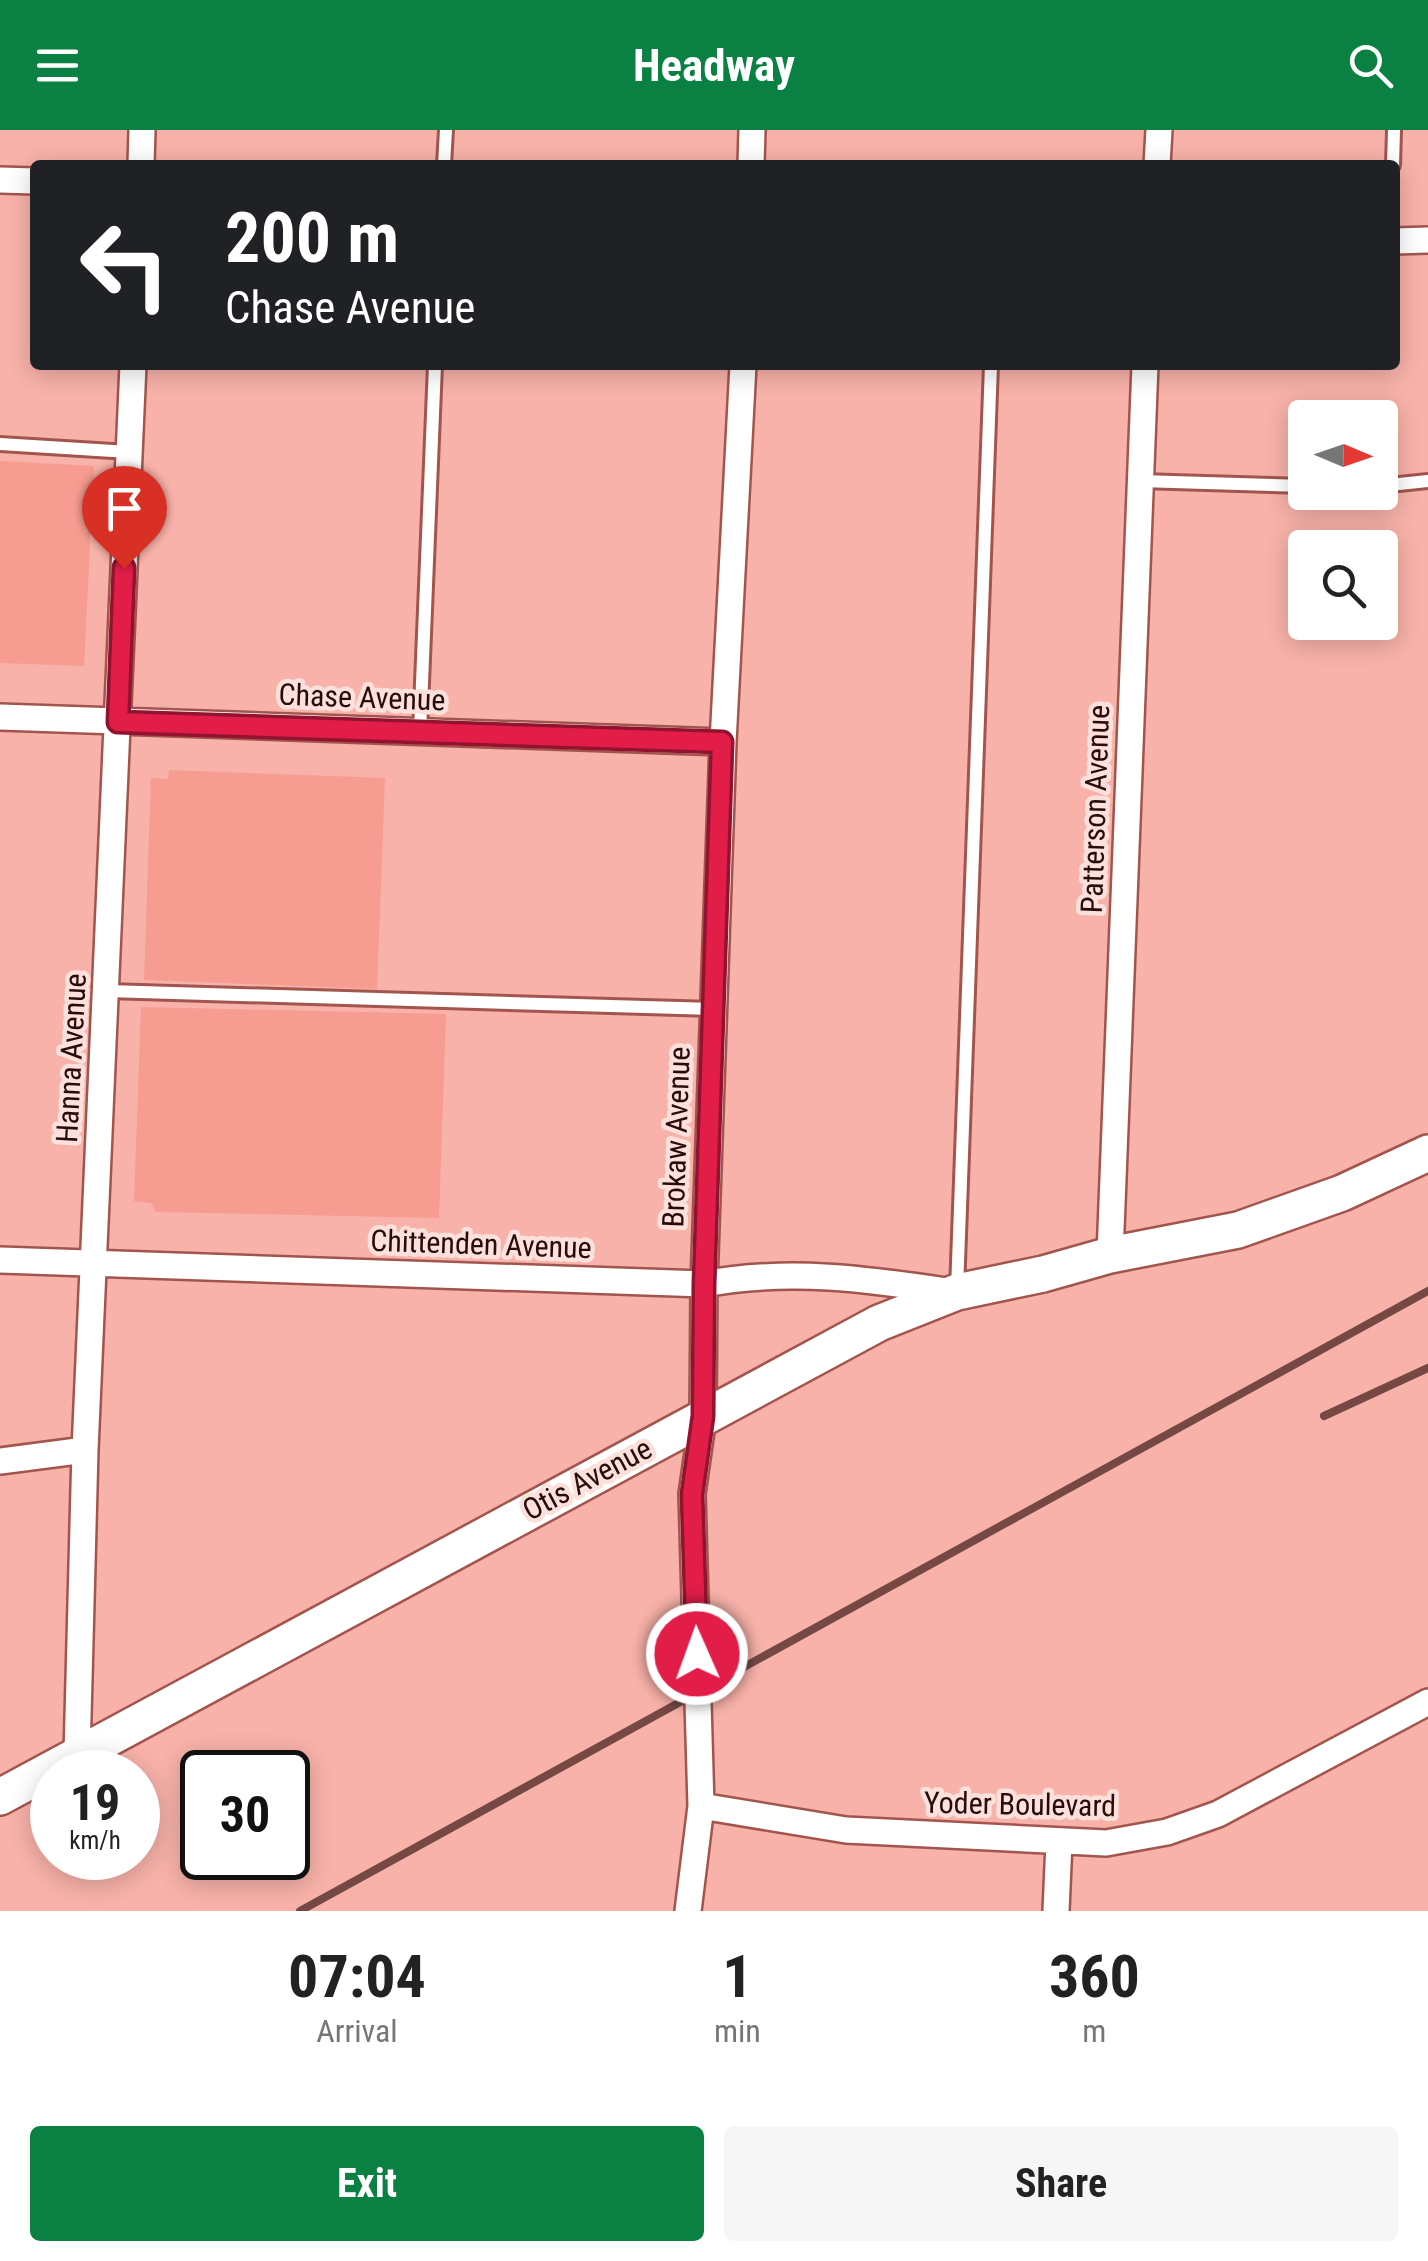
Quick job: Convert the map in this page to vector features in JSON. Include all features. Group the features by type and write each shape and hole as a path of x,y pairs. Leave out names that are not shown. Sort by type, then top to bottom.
{"street":[{"path":"141,160 142,130"},
{"path":"750,160 752,130"},
{"path":"1157,160 1158,130"},
{"path":"0,180 30,181"},
{"path":"1400,241 1428,240"},
{"name":"Hanna Avenue","path":"77,1750 85,1450 132,370"},
{"name":"Brokaw Avenue","path":"688,1911 701,1806 692,1494 703,1416 722,742 743,370"},
{"name":"Patterson Avenue","path":"1110,1255 1144,370"},
{"name":"Chase Avenue","path":"0,718 722,742"},
{"name":"Otis Avenue","path":"86,1750 879,1323 957,1292 1110,1255 1238,1230 1342,1193 1428,1153"},
{"name":"Chittenden Avenue","path":"0,1260 704,1284 751,1275 858,1278 957,1292"},
{"path":"0,1461 85,1450"},
{"name":"Yoder Boulevard","path":"701,1806 846,1830 1106,1843 1166,1832 1218,1814 1428,1702"},
{"name":"Otis Avenue","path":"0,1796 30,1780"},
{"path":"1056,1911 1058,1842"}],"lane":[{"path":"444,160 446,130"},
{"path":"1393,160 1394,130"},
{"path":"420,732 435,370"},
{"path":"957,1292 991,370"},
{"path":"0,444 129,452"},
{"path":"1140,480 1288,485"},
{"path":"1398,484 1428,482"},
{"path":"106,991 714,1009"}],"shaded area":[{"path":"0,461 94,466 84,666 0,663"},
{"path":"169,770 385,778 377,989 144,980 151,778 168,779"},
{"path":"141,1007 446,1014 439,1218 156,1212 151,1203 134,1201"}],"railway":[{"path":"300,1911 1428,1291"},
{"path":"1324,1416 1428,1368"}],"route":[{"path":"124,568 118,722 722,742 703,1416 692,1494 697,1654"}]}
